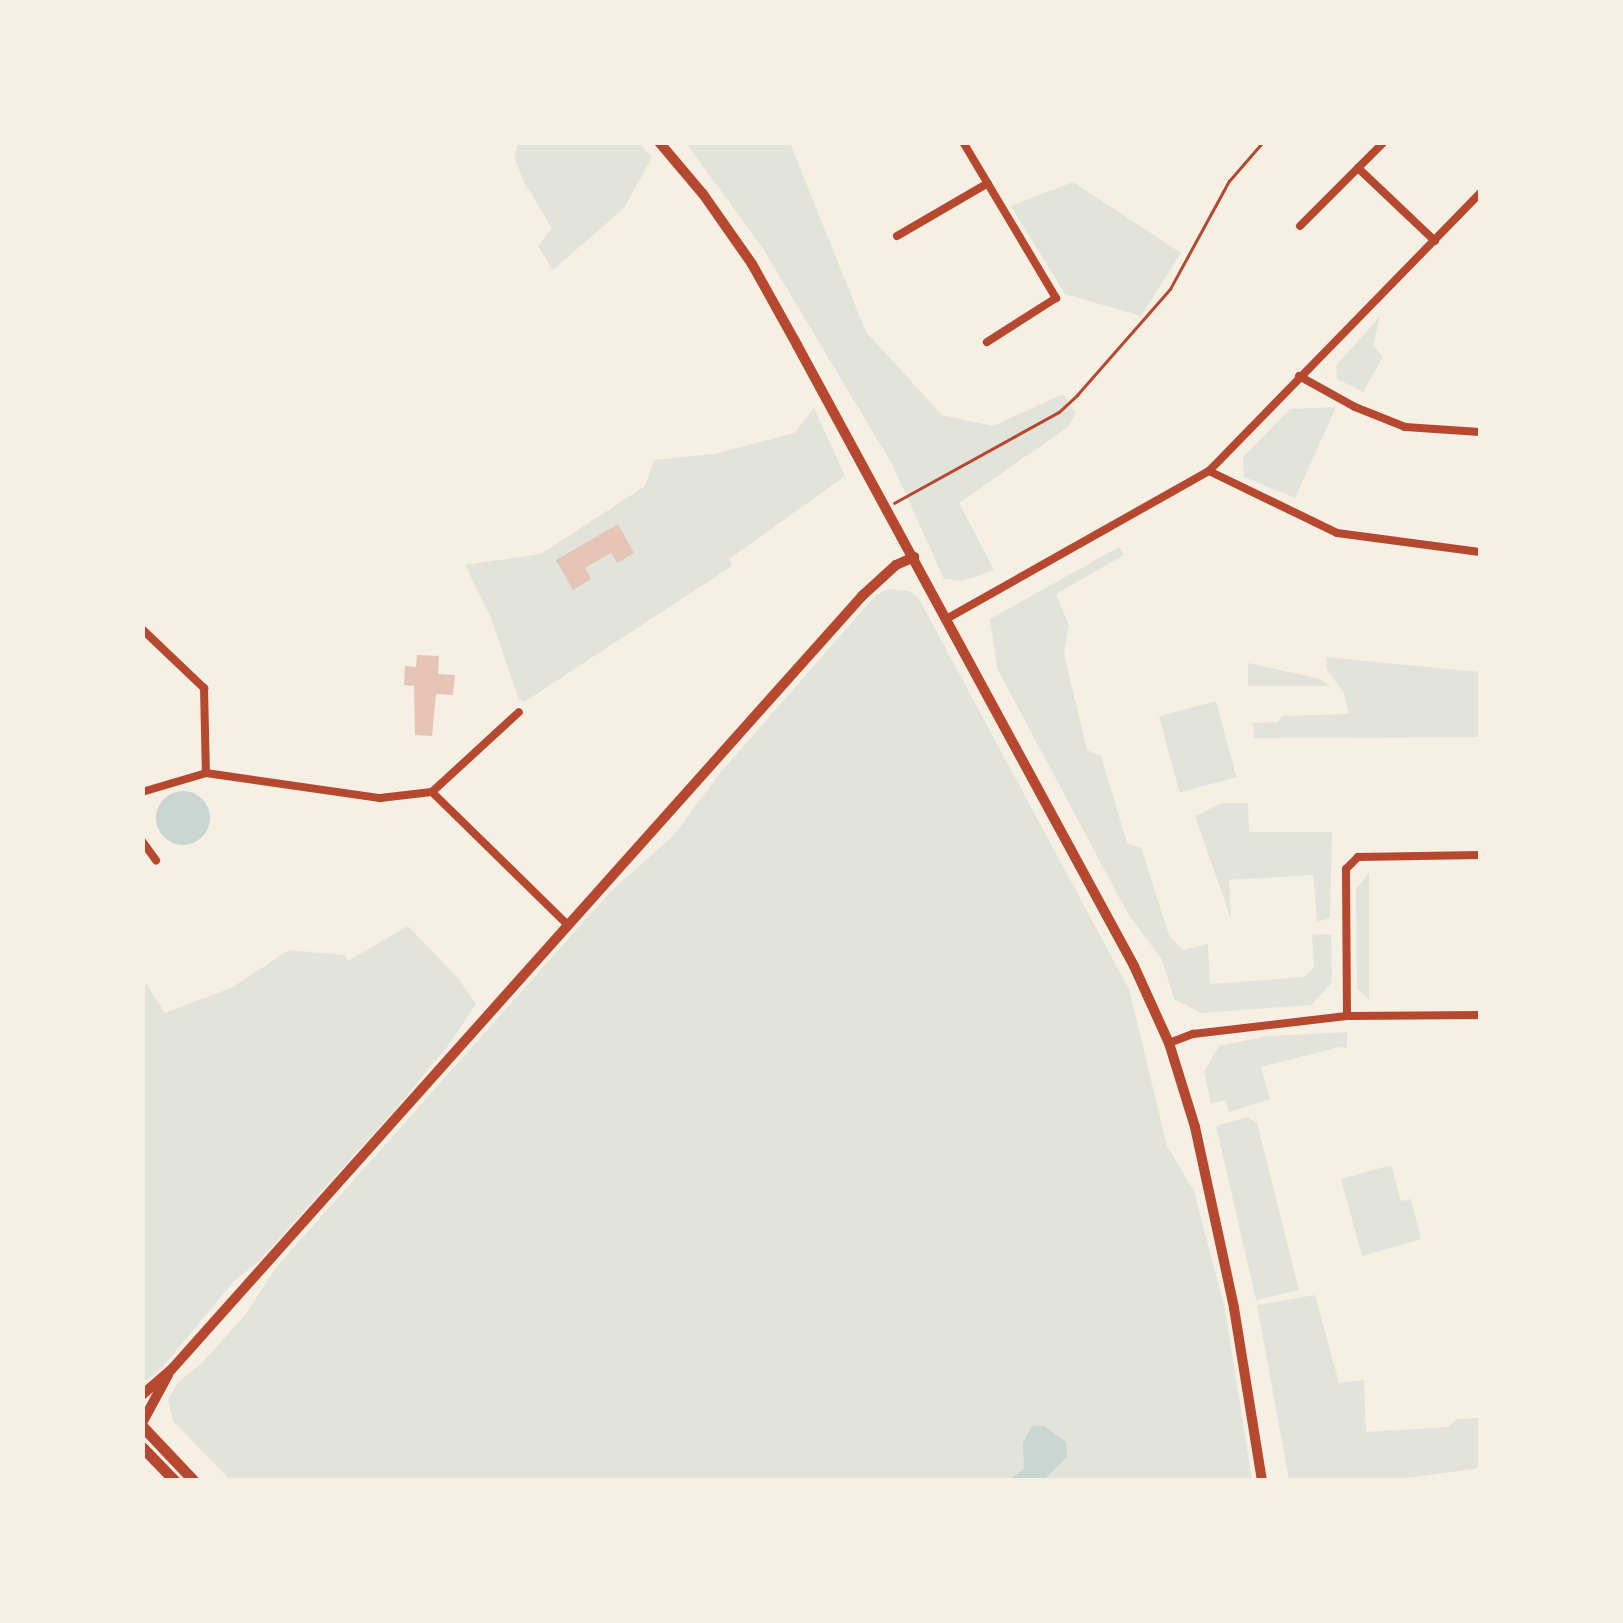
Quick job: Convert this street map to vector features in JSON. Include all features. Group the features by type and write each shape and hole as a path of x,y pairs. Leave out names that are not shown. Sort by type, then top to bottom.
{"main road":[{"path":"142,1424 194,1480"},
{"path":"142,1446 174,1480"}],"street":[{"path":"659,142 752,264 948,618 1134,966 1169,1042 1194,1127 1234,1308 1262,1480"},
{"path":"963,142 1056,298 986,342"},
{"path":"1300,226 1384,142"},
{"path":"1358,168 1435,241"},
{"path":"897,236 988,183"},
{"path":"948,618 1209,471 1480,193"},
{"path":"1299,376 1355,407 1404,427 1480,432"},
{"path":"1209,471 1336,533 1480,552"},
{"path":"142,1394 171,1370 862,596 896,566 914,556"},
{"path":"142,630 204,688 206,774"},
{"path":"142,792 206,774 380,798 432,792 520,712"},
{"path":"432,792 566,924"},
{"path":"142,841 156,860"},
{"path":"1347,1016 1346,870 1358,857 1480,856"},
{"path":"1169,1042 1193,1034 1347,1016 1480,1015"},
{"path":"142,1424 171,1370"}],"path":[{"path":"887,508 1059,412 1077,396 1170,290 1230,181 1262,142"}],"shaded area":[{"path":"638,142 652,157 624,208 553,270 538,246 552,228 514,157 518,143"},
{"path":"686,143 790,143 866,332 942,415 993,426 1063,394 1076,413 1068,427 959,503 994,570 962,581 944,579 892,464 762,247"},
{"path":"1073,182 1181,253 1141,316 1065,294 1011,206"},
{"path":"1380,316 1373,346 1383,357 1363,392 1337,379 1336,366"},
{"path":"1336,407 1295,498 1244,477 1243,457 1290,409"},
{"path":"814,408 845,476 729,559 732,566 524,702 519,699 490,616 465,565 541,554 645,486 654,460 714,454 794,433"},
{"path":"1119,547 1124,555 1056,594 1069,625 1064,654 1087,750 1101,756 1127,843 1141,848 1169,935 1183,950 1208,944 1210,984 1304,977 1314,968 1312,934 1331,935 1332,982 1311,1005 1202,1013 1174,999 1162,960 1127,912 997,668 990,619"},
{"path":"888,589 910,591 919,599 1129,989 1167,1146 1194,1191 1225,1309 1252,1480 230,1480 173,1421 168,1400 178,1382 201,1364 245,1315 278,1265 610,892 673,836 720,773 876,595"},
{"path":"1326,657 1480,672 1480,737 1254,738 1253,723 1278,722 1282,716 1349,714 1344,693 1327,670"},
{"path":"1248,663 1321,679 1329,686 1248,686"},
{"path":"1216,701 1236,777 1179,793 1159,716"},
{"path":"183,791 202,799 210,818 202,837 183,845 164,837 156,818 164,799"},
{"path":"1222,803 1248,803 1249,832 1332,832 1330,918 1317,922 1313,875 1229,880 1231,919 1195,816"},
{"path":"1369,873 1369,999 1357,989 1356,889"},
{"path":"408,926 458,978 476,1004 447,1047 399,1105 257,1263 234,1281 162,1368 143,1383 143,979 165,1013 231,988 289,950 344,955 348,961"},
{"path":"1347,1032 1347,1049 1340,1047 1261,1067 1270,1099 1229,1112 1225,1100 1211,1104 1204,1072 1219,1046 1268,1036"},
{"path":"1247,1117 1257,1123 1299,1290 1256,1300 1216,1126"},
{"path":"1391,1165 1401,1201 1411,1199 1421,1239 1362,1256 1341,1179"},
{"path":"1315,1295 1339,1383 1364,1380 1366,1432 1448,1427 1457,1419 1480,1418 1480,1468 1392,1480 1289,1480 1257,1305"},
{"path":"1032,1426 1044,1426 1066,1442 1067,1457 1044,1480 1009,1480 1024,1469 1023,1443"}],"building":[{"path":"618,524 634,553 617,563 611,553 585,568 591,579 573,590 556,560"},
{"path":"417,655 439,656 438,674 455,675 453,695 436,694 432,736 415,735 414,686 404,685 405,666 416,667"}]}
